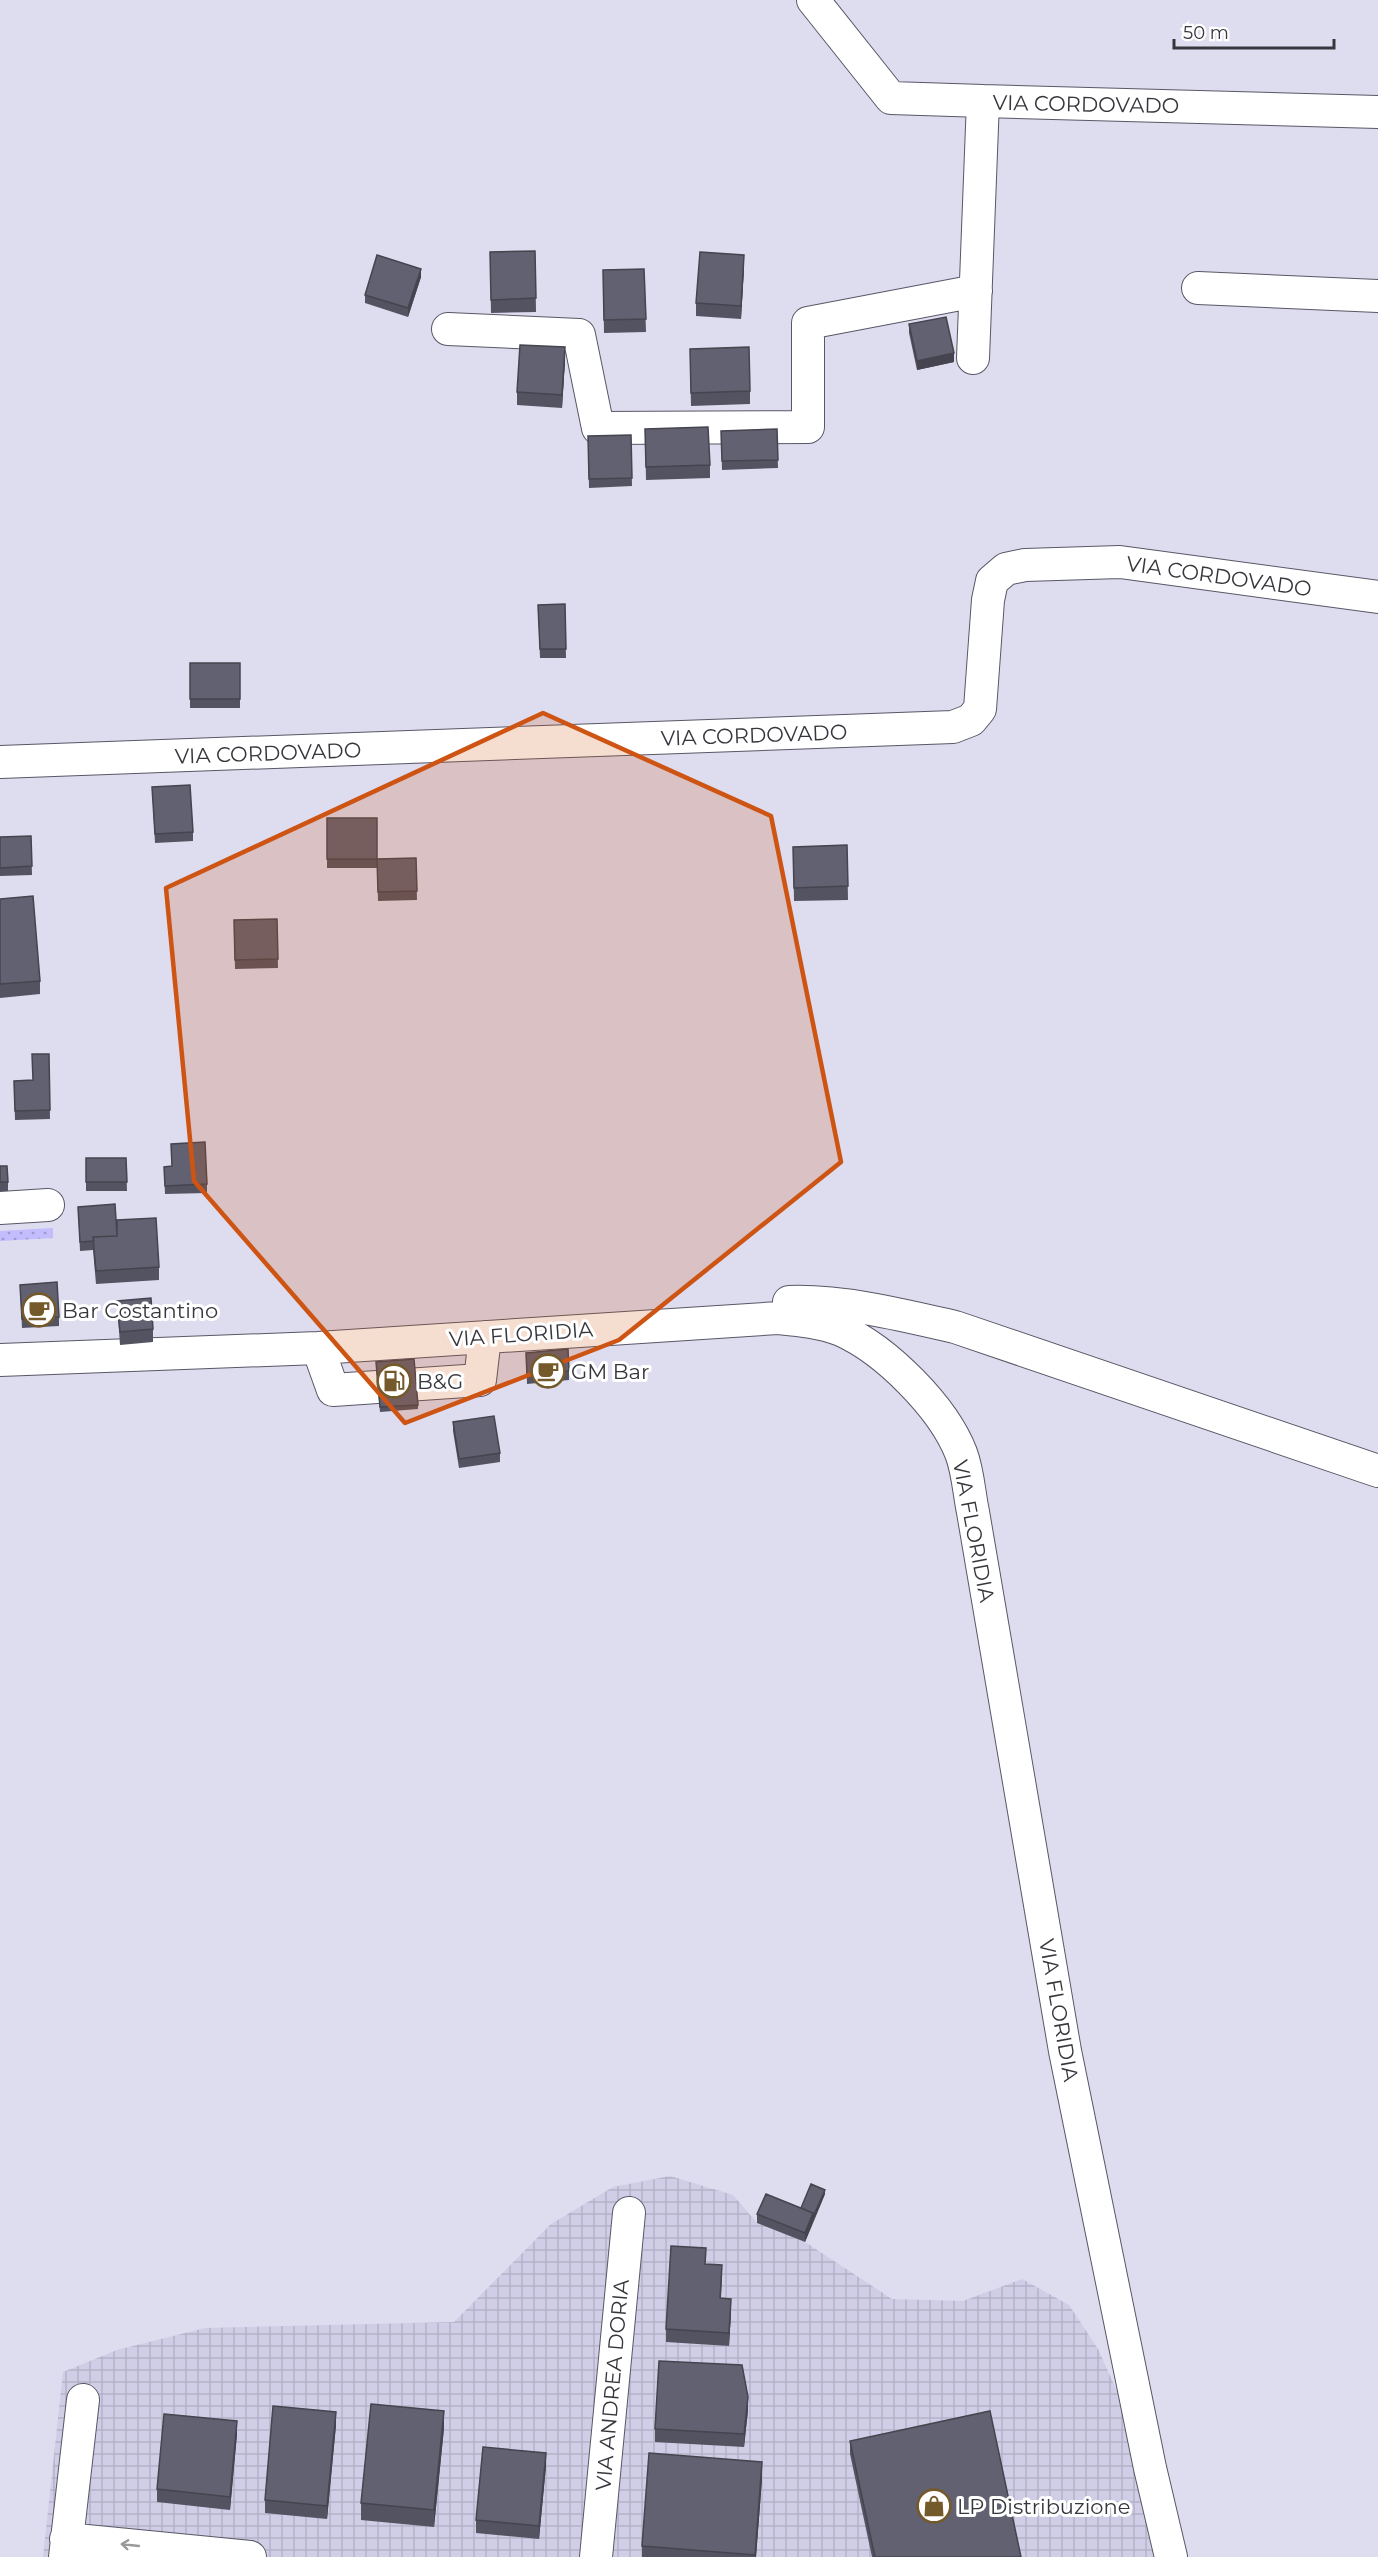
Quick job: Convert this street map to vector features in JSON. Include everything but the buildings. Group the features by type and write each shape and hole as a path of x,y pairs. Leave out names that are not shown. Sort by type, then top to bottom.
{"street":[{"path":"813,0 891,98 983,101"},
{"name":"VIA CORDOVADO","path":"973,358 983,101 1378,112"},
{"path":"1198,288 1378,296"},
{"path":"448,329 579,335 598,428 808,427 808,323 975,291"},
{"name":"VIA CORDOVADO","path":"0,762 953,727 971,720 980,709 988,600 992,581 1006,569 1025,565 1120,562 1378,597"},
{"path":"0,1208 48,1205"},
{"path":"733,1319 743,1304 807,1301 901,1314 955,1327 1378,1471"},
{"name":"VIA FLORIDIA","path":"0,1360 318,1348 733,1319 778,1318 811,1322 841,1330 873,1350 910,1380 937,1411 961,1454 1065,2051 1150,2468 1171,2557"},
{"path":"318,1348 333,1390 480,1380 485,1337"},
{"name":"VIA ANDREA DORIA","path":"596,2557 629,2212"},
{"path":"83,2400 65,2548 250,2557"}],"highlighted area":[{"path":"543,713 771,816 841,1162 619,1340 405,1423 194,1181 166,888"}],"shaded area":[{"path":"53,1228 53,1238 0,1241 0,1231"},
{"path":"670,2176 733,2195 757,2223 805,2242 892,2299 963,2301 1022,2279 1069,2305 1098,2349 1121,2400 1158,2557 43,2557 63,2372 117,2350 205,2328 454,2322 551,2224 613,2187"}],"place":[{"name":"Bar Costantino","path":"39,1310"},
{"name":"GM Bar","path":"548,1371"},
{"name":"B&G","path":"394,1381"},
{"name":"LP Distribuzione","path":"934,2506"}]}
